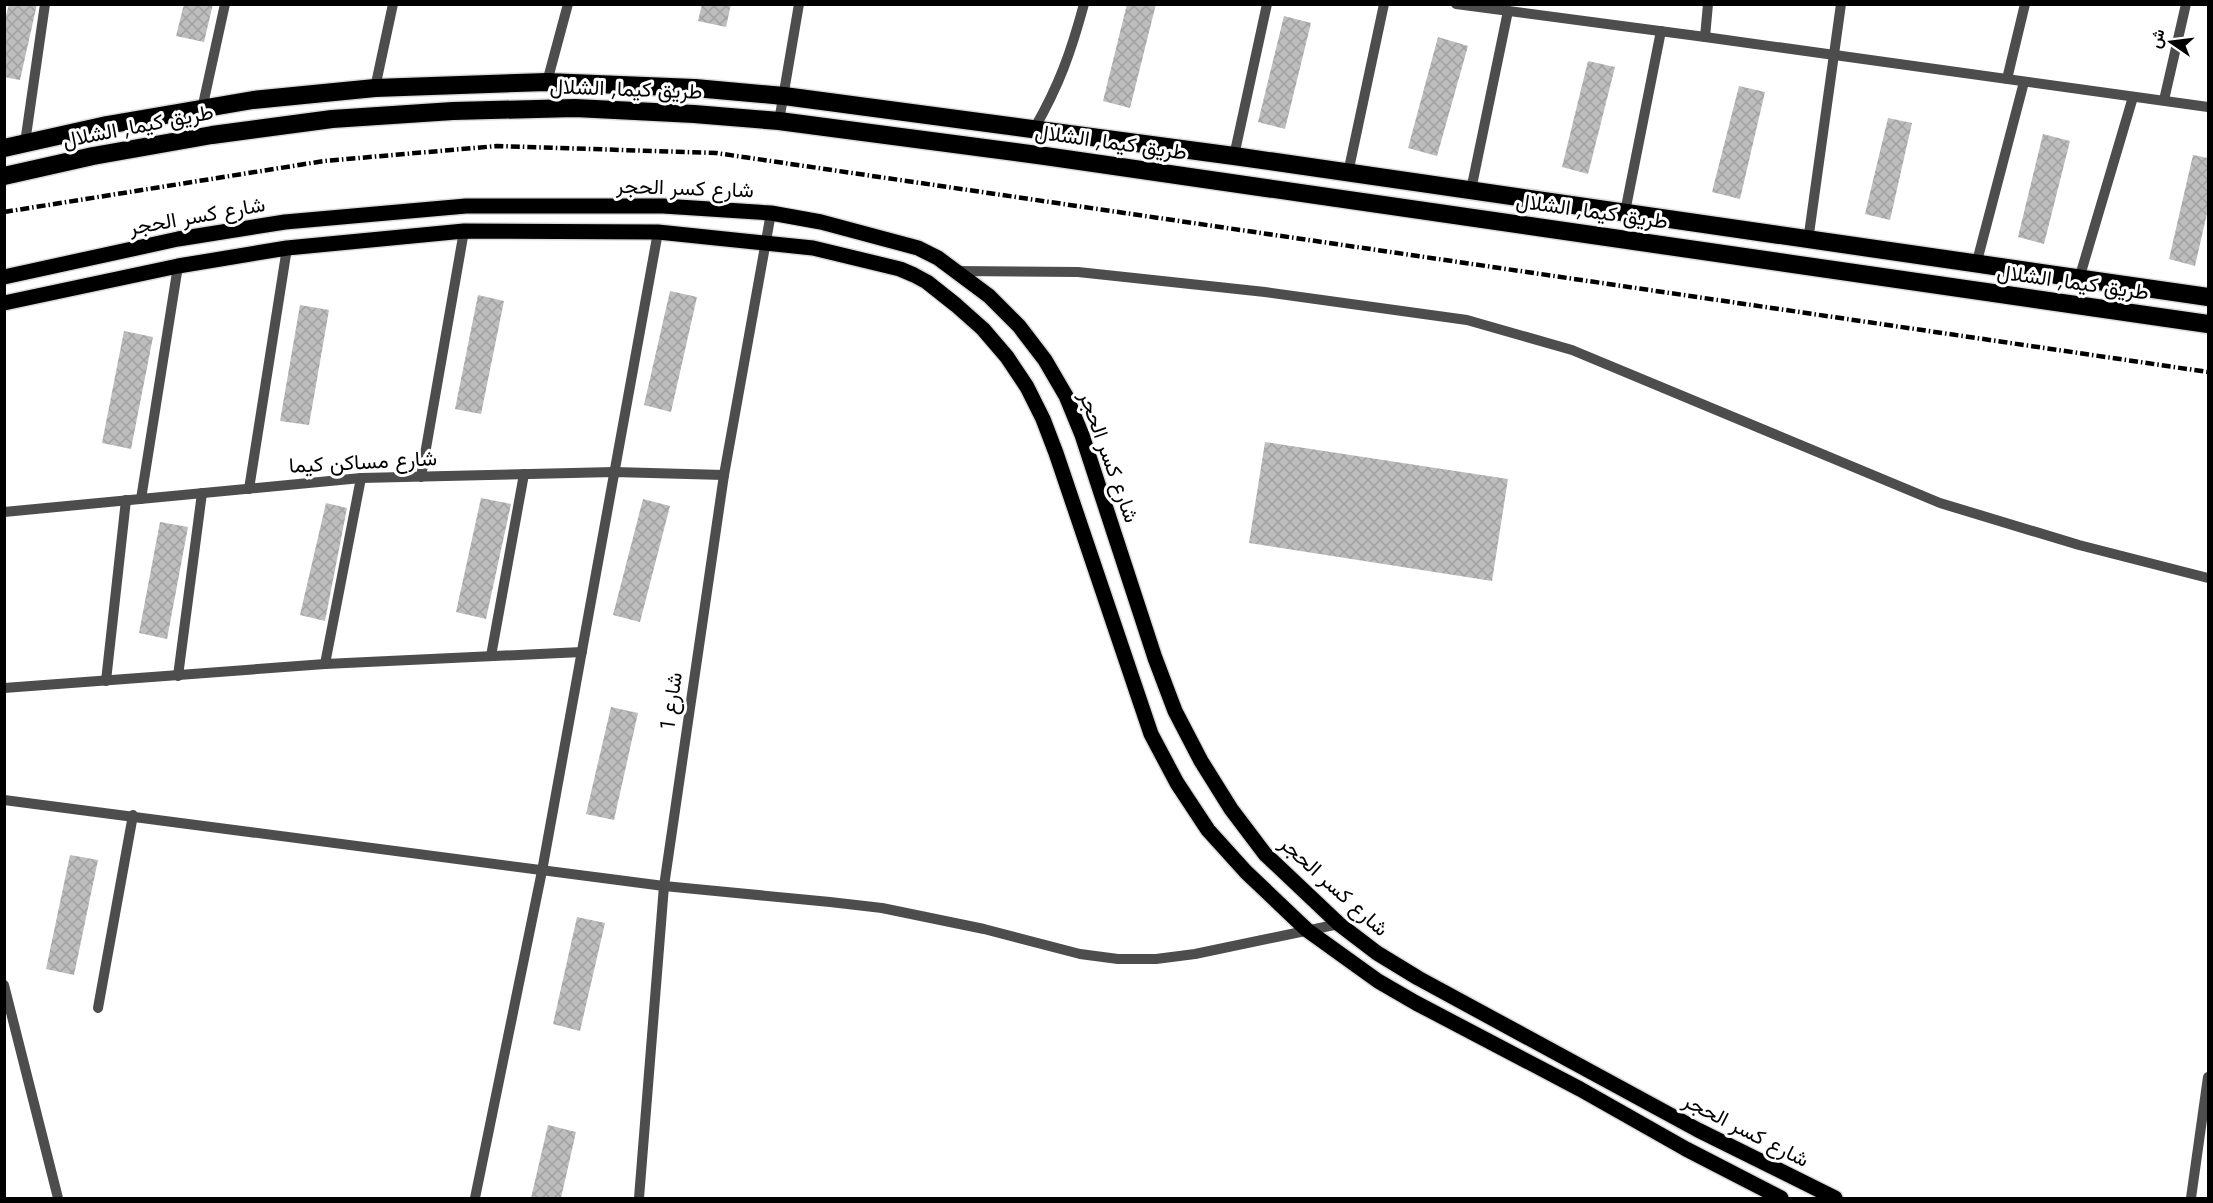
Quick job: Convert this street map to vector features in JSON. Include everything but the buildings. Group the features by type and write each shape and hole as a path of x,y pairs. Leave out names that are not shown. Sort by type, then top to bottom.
{"highway":[{"name":"طريق كيما, الشلال","path":"4,148 107,125 202,108 253,100 375,88 547,81 695,88 784,96 1234,156 1808,241 2208,297"},
{"name":"طريق كيما, الشلال","path":"4,176 93,156 212,135 332,119 453,111 575,108 694,114 779,121 1046,156 2208,324"},
{"path":"1782,262 1784,237"}],"main road":[{"name":"شارع كسر الحجر","path":"4,277 177,239 285,222 466,206 663,206 771,213 821,222 918,248 956,271 989,296 1019,326 1045,360 1066,396 1082,435 1155,658 1175,711 1201,761 1231,809 1265,854 1339,924 1418,978 1698,1130 1834,1198"},
{"name":"شارع كسر الحجر","path":"4,303 178,266 287,248 464,231 658,232 765,241 813,248 865,260 900,269 927,282 983,329 1007,357 1027,387 1043,419 1151,734 1177,783 1208,830 1246,872 1307,930 1341,957 1387,986 1580,1089 1686,1149 1781,1198"},
{"path":"927,282 956,271"},
{"path":"1580,1089 1590,1070"},
{"path":"1686,1149 1698,1130"}],"street":[{"path":"25,143 45,4"},
{"path":"202,108 225,4"},
{"path":"375,88 393,4"},
{"path":"547,81 568,4"},
{"path":"779,121 799,4"},
{"path":"1034,129 1054,95 1073,46 1084,4"},
{"path":"1234,156 1267,4"},
{"path":"1348,172 1384,4"},
{"path":"1456,4 1508,11 1534,10 1834,56 2208,107"},
{"path":"1705,37 1708,4"},
{"path":"1808,241 1841,4"},
{"path":"2007,79 2025,4"},
{"path":"2164,100 2186,4"},
{"path":"1471,190 1508,11"},
{"path":"1624,212 1661,31"},
{"path":"1976,265 2024,82"},
{"path":"2079,279 2133,97"},
{"name":"شارع 1","path":"639,1198 664,886 724,475 771,213"},
{"path":"421,477 464,231"},
{"path":"475,1198 542,871 658,232"},
{"path":"249,489 287,248"},
{"path":"141,499 178,266"},
{"path":"956,271 1078,272 1265,292 1467,320 1572,350 1940,503 2079,545 2208,578"},
{"name":"شارع مساكن كيما","path":"4,512 361,478 614,472 724,475"},
{"path":"491,656 524,474"},
{"path":"325,664 361,478"},
{"path":"178,676 202,493"},
{"path":"106,681 126,500"},
{"path":"4,688 325,664 582,652"},
{"path":"4,800 133,815 542,871 882,908 984,928 1080,954 1118,959 1156,959 1195,954 1339,924"},
{"path":"98,1008 133,815"},
{"path":"4,985 58,1198"},
{"path":"2191,1198 2203,1154 2208,1077"}],"railway":[{"path":"4,212 324,161 497,146 716,153 2208,372"}]}
